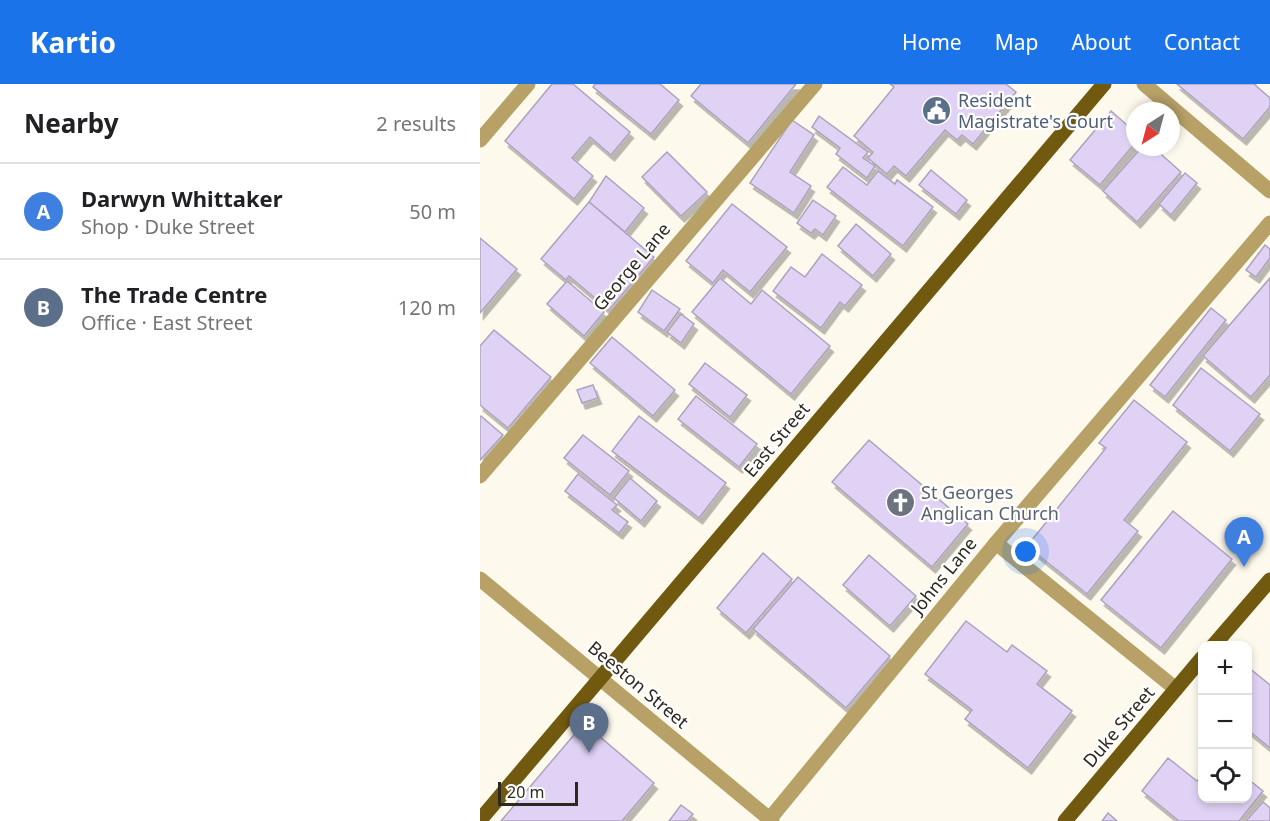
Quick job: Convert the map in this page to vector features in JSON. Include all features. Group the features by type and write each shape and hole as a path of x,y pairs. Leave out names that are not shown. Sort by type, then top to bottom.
{"main road":[{"name":"East Street","path":"480,820 1104,84"},
{"path":"1217,641 1270,580"},
{"name":"Duke Street","path":"1065,821 1198,664"}],"street":[{"path":"480,140 528,84"},
{"name":"George Lane","path":"480,476 814,84"},
{"path":"1144,84 1270,191"},
{"name":"Johns Lane","path":"770,820 996,543 1270,222"},
{"path":"996,543 1176,689"},
{"name":"Beeston Street","path":"480,579 770,820"}],"building":[{"path":"552,84 573,84 630,132 611,155 590,137 572,158 593,176 574,199 505,141"},
{"path":"595,84 660,84 679,100 651,134 593,87"},
{"path":"701,84 796,84 748,143 691,96"},
{"name":"Resident Magistrate's Court","path":"890,84 1006,84 1016,92 973,144 962,135 957,140 945,130 906,176 894,166 887,174 868,158 873,152 854,136 894,87"},
{"path":"1177,84 1256,84 1270,98 1270,107 1243,139"},
{"path":"1111,111 1126,124 1126,154 1100,185 1070,160"},
{"path":"819,116 868,152 863,158 875,166 867,178 836,154 840,148 812,127"},
{"path":"792,120 814,135 790,172 811,186 794,213 750,183"},
{"path":"667,152 707,192 681,216 642,177"},
{"path":"1134,156 1163,156 1181,172 1137,222 1103,191"},
{"path":"843,167 867,185 878,171 895,184 897,180 933,207 903,246 827,187"},
{"path":"931,170 967,200 956,214 919,185"},
{"path":"1185,173 1197,183 1171,215 1159,204"},
{"path":"606,176 644,208 625,232 589,202"},
{"path":"813,200 836,216 823,235 815,229 811,233 797,223"},
{"path":"589,202 654,257 609,310 569,276 566,280 541,259"},
{"path":"732,204 787,247 750,292 723,270 713,283 686,261"},
{"path":"856,224 891,254 873,276 838,246"},
{"path":"480,238 517,269 480,313"},
{"path":"1265,245 1270,249 1270,258 1256,277 1246,270"},
{"path":"822,254 862,285 845,306 840,302 821,328 773,291 791,267 805,277"},
{"path":"720,278 751,304 762,290 830,346 791,394 692,312"},
{"path":"1270,278 1270,375 1251,397 1203,356"},
{"path":"567,281 604,312 584,336 547,304"},
{"path":"652,290 680,309 664,331 638,312"},
{"path":"1211,308 1226,320 1165,397 1150,385"},
{"path":"681,314 694,324 681,343 667,332"},
{"path":"494,330 551,377 508,428 480,405 480,346"},
{"path":"612,337 675,390 653,416 590,363"},
{"path":"705,363 747,395 730,417 689,384"},
{"path":"1201,368 1260,414 1230,451 1173,405"},
{"path":"593,385 598,398 582,403 577,390"},
{"path":"696,396 757,444 739,467 678,419"},
{"path":"1134,400 1187,442 1124,520 1138,531 1087,594 1027,546 1106,448 1099,443"},
{"path":"639,416 726,483 699,518 612,451"},
{"path":"480,417 503,435 480,460"},
{"path":"583,435 629,471 610,495 564,458"},
{"name":"St Georges Anglican Church","path":"869,440 968,524 932,567 832,482"},
{"path":"578,474 617,505 612,510 628,522 619,533 565,491"},
{"path":"630,478 657,501 641,521 614,498"},
{"path":"1173,511 1232,559 1161,648 1101,600"},
{"path":"763,553 792,579 746,633 717,608"},
{"path":"869,555 916,596 890,626 843,585"},
{"path":"798,577 890,656 846,708 753,629"},
{"path":"966,621 1007,652 1012,645 1047,671 1037,684 1072,711 1028,768 965,719 972,710 925,674"},
{"path":"1252,670 1270,685 1270,748 1252,733"},
{"path":"584,723 654,783 622,821 501,821"},
{"path":"1168,758 1198,780 1198,803 1252,803 1252,782 1263,791 1239,821 1179,821 1142,791"},
{"path":"1263,802 1270,808 1270,821 1246,821"},
{"path":"681,805 693,814 687,821 669,821"},
{"path":"1108,813 1117,821 1102,821"}],"place":[{"name":"Resident Magistrate's Court","path":"937,111"},
{"name":"St Georges Anglican Church","path":"900,503"},
{"name":"Darwyn Whittaker","path":"1244,567"},
{"name":"The Trade Centre","path":"589,753"}]}
